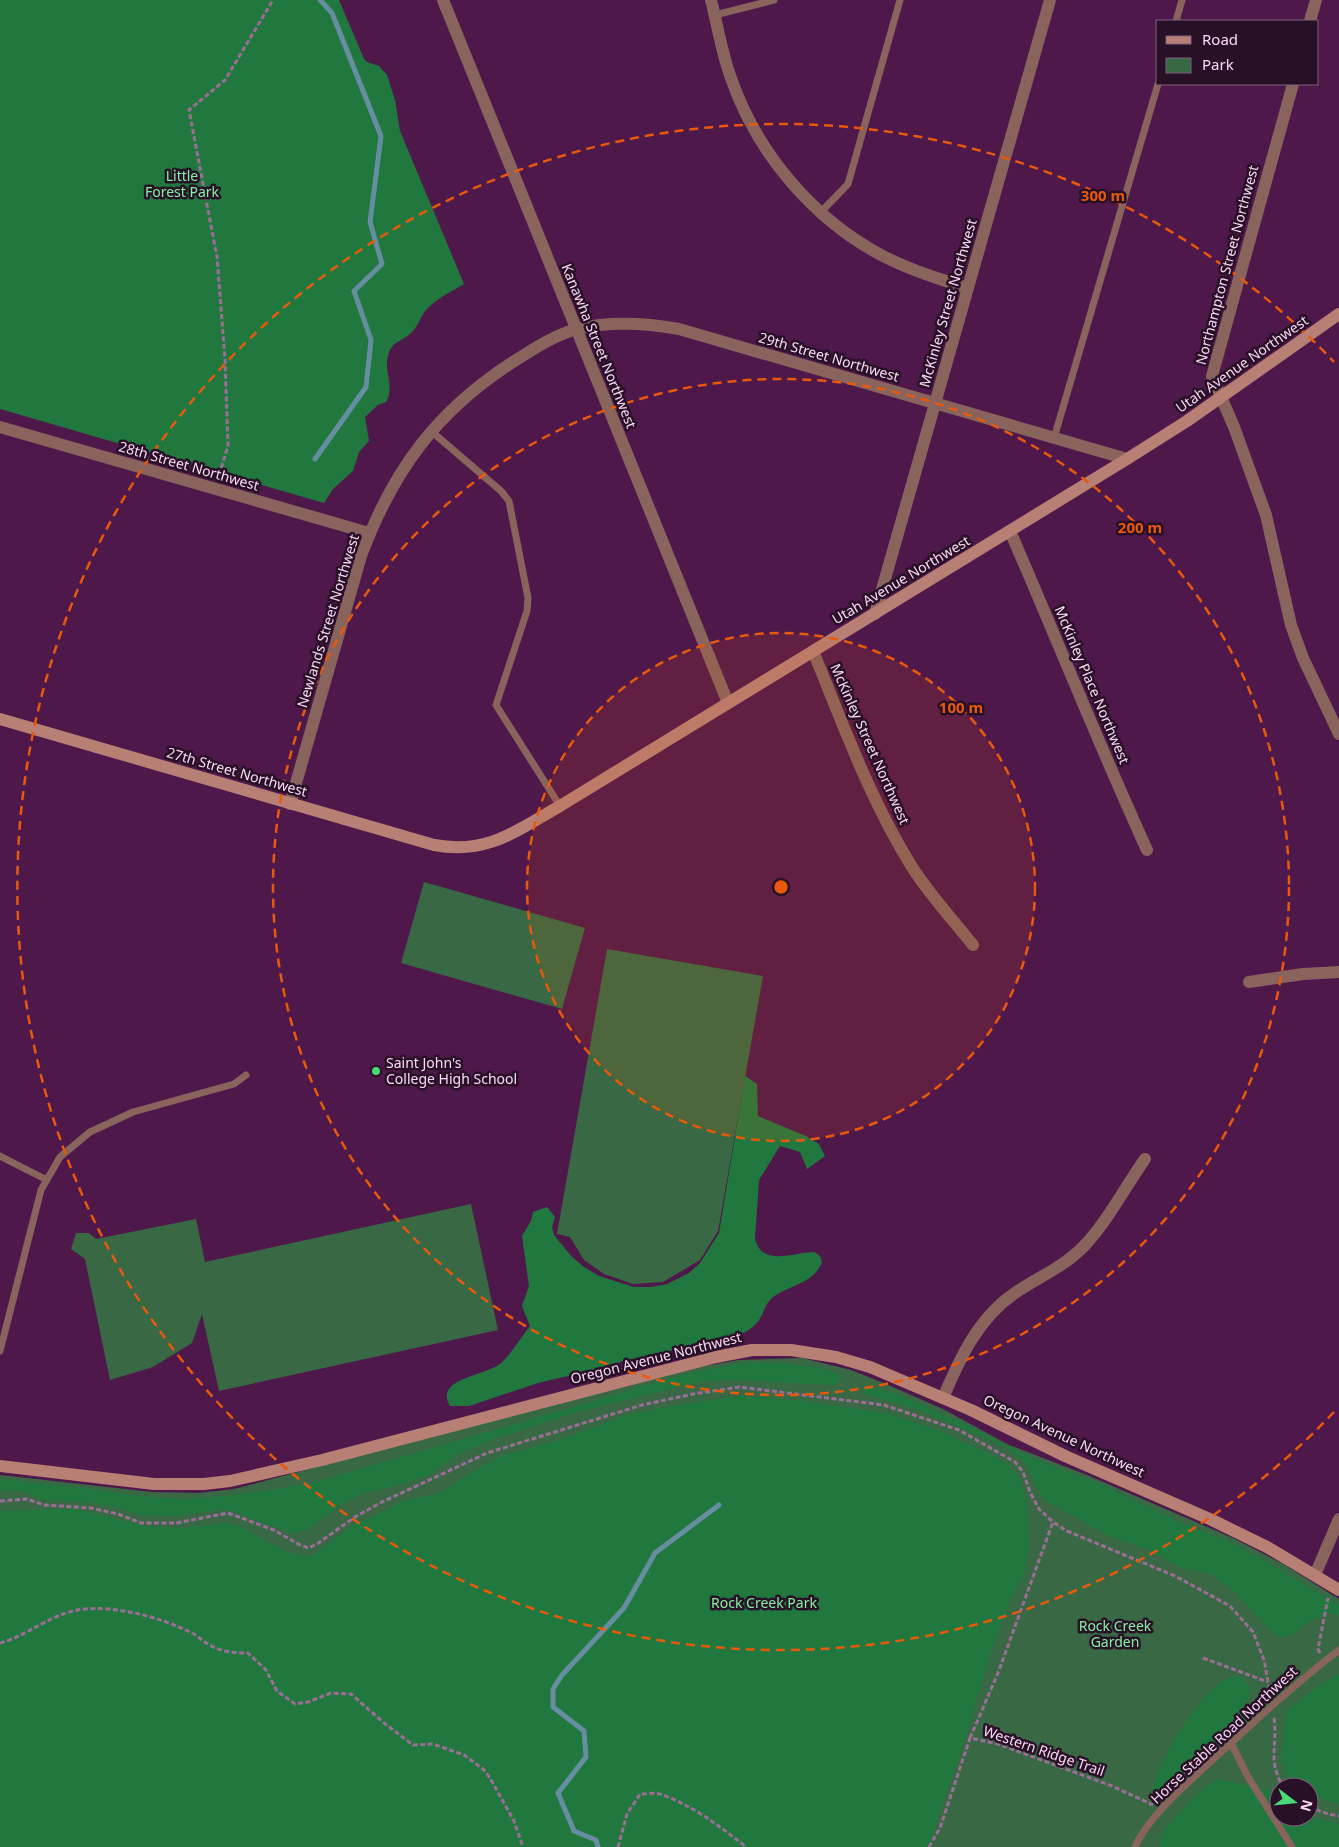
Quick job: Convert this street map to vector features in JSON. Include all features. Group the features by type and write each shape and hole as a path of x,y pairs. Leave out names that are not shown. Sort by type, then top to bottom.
{"street":[{"name":"Kanawha Street Northwest","path":"443,0 728,703"},
{"path":"711,0 731,81 749,120 766,150 780,169 821,212 861,244 882,256 923,274 968,288"},
{"name":"McKinley Street Northwest","path":"875,614 1050,0"},
{"path":"1310,20 1316,0"},
{"name":"Northampton Street Northwest","path":"1293,85 1212,376 1255,480 1266,515 1291,625 1303,658 1339,734"},
{"name":"Utah Avenue Northwest","path":"466,848 505,838 875,614 1127,459 1222,397 1339,314"},
{"name":"29th Street Northwest","path":"576,329 622,324 642,324 679,329 1127,459"},
{"name":"Newlands Street Northwest","path":"290,804 352,583 370,533 401,472 431,431 451,409 484,382 534,348 576,329"},
{"name":"28th Street Northwest","path":"0,427 370,533"},
{"name":"McKinley Place Northwest","path":"1010,531 1146,850"},
{"name":"McKinley Street Northwest","path":"813,651 865,777 893,834 911,866 932,896 973,945"},
{"name":"27th Street Northwest","path":"0,719 434,845 466,848"},
{"path":"1249,982 1303,974 1339,972"},
{"path":"943,1398 959,1360 989,1315 1011,1296 1059,1267 1084,1246 1105,1220 1144,1159"},
{"name":"Oregon Avenue Northwest","path":"0,1466 154,1484 204,1484 230,1481 322,1460 716,1357 752,1350 791,1350 836,1357 870,1367 992,1419 1065,1456 1221,1524 1268,1547 1315,1575 1334,1593"},
{"path":"1315,1575 1339,1519"}],"lane":[{"path":"714,15 774,0"},
{"path":"821,212 848,184 900,0"},
{"path":"1176,20 1182,0"},
{"path":"1054,438 1158,85"},
{"path":"431,431 502,491 509,501 528,598 528,611 496,705 560,806"},
{"path":"0,1351 41,1190 60,1157 90,1132 133,1112 234,1084 246,1075"},
{"path":"0,1156 47,1180"},
{"name":"Horse Stable Road Northwest","path":"1135,1847 1145,1830 1162,1809 1272,1705 1339,1650"},
{"path":"1231,1743 1248,1777 1292,1847"}],"path":[{"path":"215,489 228,446 225,359 217,257 189,110 225,80 273,0"},
{"path":"0,1501 27,1499 44,1505 91,1508 118,1514 141,1523 176,1523 228,1513 274,1530 308,1548 380,1503 487,1453 642,1405 693,1394 739,1387 884,1405 959,1430 1015,1462 1023,1472 1030,1492 1039,1508 1053,1522 1067,1531 1175,1576 1230,1606 1253,1632 1264,1660 1275,1724 1272,1749 1277,1777"},
{"path":"970,1738 1002,1664 1053,1522"},
{"path":"1323,1662 1318,1649 1334,1593"},
{"path":"0,1643 12,1639 52,1618 84,1609 106,1609 152,1617 194,1633 209,1645 230,1653 248,1653 266,1670 277,1691 295,1704 308,1702 331,1693 351,1694 413,1745 433,1744 464,1755 483,1769 490,1778 514,1822 523,1847"},
{"path":"1203,1658 1268,1682"},
{"name":"Western Ridge Trail","path":"929,1847 940,1828 970,1738 998,1744 1112,1786 1162,1809"},
{"path":"618,1847 627,1814 640,1794 661,1794 696,1812 746,1847"},
{"path":"1319,1811 1339,1816"}],"green space":[{"name":"Little Forest Park","path":"0,0 339,0 364,59 379,66 387,75 395,100 400,131 464,284 430,306 413,331 390,349 387,366 390,387 386,402 378,405 365,417 369,441 359,452 353,471 333,489 324,503 0,409"},
{"path":"424,882 585,928 562,1009 401,963"},
{"path":"607,949 763,976 718,1231 700,1260 663,1282 633,1284 604,1274 584,1260 570,1237 557,1234"},
{"path":"745,1076 757,1084 758,1116 806,1136 819,1144 825,1156 807,1169 800,1152 780,1146 759,1180 755,1238 758,1247 764,1253 771,1256 814,1252 820,1256 822,1262 813,1275 772,1298 756,1324 749,1330 731,1338 627,1360 538,1383 469,1406 450,1406 447,1397 449,1389 464,1379 501,1363 530,1326 522,1306 529,1286 522,1236 531,1221 533,1212 547,1207 555,1217 552,1227 554,1235 571,1256 584,1267 599,1276 634,1287 651,1287 667,1284 689,1273 700,1263 719,1233"},
{"path":"471,1204 498,1330 219,1391 202,1314 192,1343 153,1367 110,1380 85,1259 71,1249 76,1233 89,1233 96,1239 196,1219 205,1262"},
{"name":"Rock Creek Park","path":"802,1358 851,1370 943,1409 1007,1444 1087,1475 1235,1539 1283,1564 1339,1599 1339,1847 0,1847 0,1475 152,1492 199,1493 234,1489 680,1370 739,1360"},
{"path":"748,1362 811,1366 834,1372 840,1376 840,1379 836,1384 832,1385 733,1380 699,1382 577,1412 494,1439 455,1456 429,1475 388,1488 365,1492 337,1508 308,1529 297,1533 292,1533 225,1509 176,1516 141,1515 119,1508 92,1503 44,1500 20,1491 0,1491 0,1479 179,1499 264,1491 315,1482 655,1382"},
{"path":"871,1386 897,1394 967,1425 1034,1459 1095,1482 1184,1524 1230,1542 1339,1605 1339,1616 1329,1613 1311,1620 1293,1634 1285,1637 1277,1636 1235,1592 1218,1579 1209,1574 1181,1568 1147,1549 1110,1537 1047,1501 1042,1496 1026,1464 1006,1447 919,1410 864,1394 862,1388"},
{"name":"Rock Creek Park","path":"739,1396 797,1400 885,1413 940,1431 991,1455 1009,1466 1020,1479 1027,1505 1029,1547 1024,1575 1011,1598 991,1652 961,1752 935,1826 931,1847 0,1847 0,1511 72,1509 140,1525 159,1527 183,1528 227,1523 244,1528 269,1543 293,1554 312,1556 352,1526 406,1500 440,1493 478,1468 505,1455 565,1438 626,1415"},
{"path":"1339,1673 1339,1804 1319,1798 1319,1777 1288,1777 1281,1760 1286,1714 1289,1709"},
{"path":"1234,1676 1243,1679 1248,1685 1250,1692 1245,1704 1210,1746 1160,1794 1154,1790 1153,1786 1158,1772 1185,1723 1209,1693 1221,1682"},
{"path":"1216,1780 1222,1780 1269,1790 1269,1827 1319,1827 1319,1819 1339,1824 1339,1847 1160,1847 1162,1835 1172,1821 1194,1797"}],"waterway":[{"path":"315,459 366,387 371,340 354,291 382,264 370,222 381,136 332,13 320,0"},
{"path":"598,1847 596,1840 574,1831 558,1793 586,1757 584,1731 553,1707 553,1689 562,1675 624,1608 655,1553 719,1505"}],"place":[{"name":"Saint John's College High School","path":"376,1071"}],"park label":[{"name":"Rock Creek Garden","path":"1115,1634"}]}
